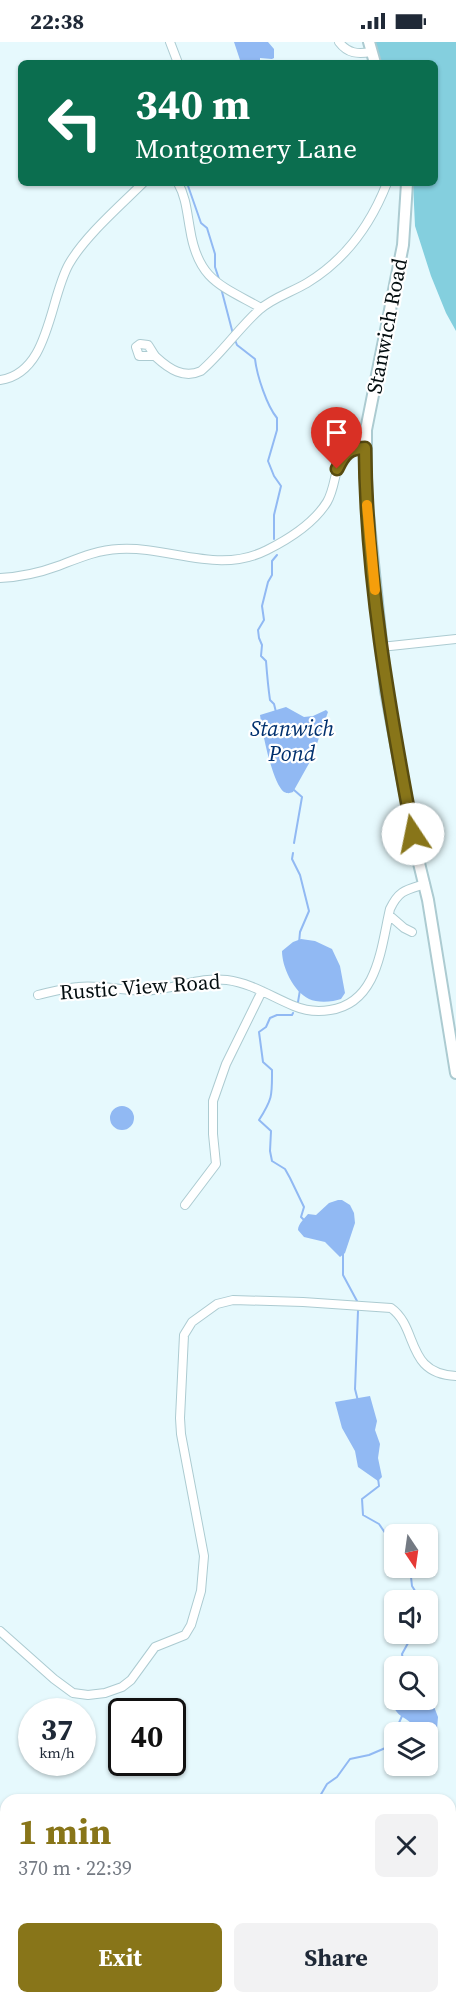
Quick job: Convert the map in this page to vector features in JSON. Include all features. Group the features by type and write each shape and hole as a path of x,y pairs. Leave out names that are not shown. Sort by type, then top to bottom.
{"street":[{"path":"170,42 177,60"},
{"path":"339,42 345,49 358,54 372,52"},
{"path":"0,380 14,377 29,364 41,343 69,264 102,224 140,186"},
{"path":"179,186 185,199 194,251 202,268 207,275 222,286 261,308"},
{"path":"154,356 184,375 201,371 261,308 309,282 339,259 358,237 381,199 386,186"},
{"name":"Stanwich Road","path":"407,186 403,245 380,355 365,448 369,532 381,647 394,731 417,855 425,884 456,1073"},
{"path":"0,578 35,573 102,550 122,548 226,561 255,555 268,550 298,531 318,514 328,500 337,469 346,452 355,448 365,448"},
{"path":"381,647 456,639"},
{"name":"Rustic View Road","path":"38,995 79,987 137,991 160,989 193,981 214,979 246,984 307,1011 333,1010 352,1003 367,989 374,976 388,915 395,899 401,892 425,884"},
{"path":"388,915 412,932"},
{"path":"185,1205 216,1164 213,1101 226,1064 262,991"},
{"path":"0,1631 73,1693 88,1695 105,1693 122,1687 131,1680 155,1647 185,1635 191,1625 201,1591 204,1556 181,1434 184,1335 192,1322 217,1304 233,1300 391,1308 402,1319 421,1360 433,1371 456,1376"}],"shaded area":[{"path":"375,42 456,42 456,331 431,276 415,226 413,186 438,186 438,60 379,60"}],"water":[{"path":"234,42 268,42 274,49 272,59 240,60"},
{"name":"Stanwich Pond","path":"286,707 304,717 326,710 328,712 312,758 293,792 289,793 284,792 275,778 260,715"},
{"path":"301,939 315,941 332,949 340,966 345,993 341,999 325,1002 312,1000 293,985 286,971 282,951"},
{"path":"122,1106 131,1109 134,1118 131,1127 122,1130 113,1127 110,1118 113,1109"},
{"path":"338,1200 350,1205 355,1223 345,1253 340,1257 325,1242 304,1237 298,1230 300,1223 308,1214 316,1215 329,1203"},
{"path":"370,1396 377,1421 375,1430 380,1444 378,1458 382,1477 378,1481 358,1467 355,1451 342,1428 335,1402"},
{"path":"396,1710 435,1710 438,1722 409,1722"}],"waterway":[{"path":"188,186 201,223 207,228 220,282"},
{"path":"221,288 233,334"},
{"path":"235,340 237,345 255,359 263,390 277,418 277,430 268,461 281,486 274,515 274,539"},
{"path":"276,712 270,700 266,661 261,656 262,645 258,630 264,620 262,606 272,575 272,561 277,555"},
{"path":"294,790 302,797 294,843"},
{"path":"293,853 292,859 300,875 309,911 300,932 299,943"},
{"path":"298,1002 300,990"},
{"path":"293,1013 270,1018 266,1027 259,1032 263,1062 272,1070 272,1091 259,1120 271,1131 272,1161 285,1169 304,1207 301,1217 306,1222"},
{"path":"343,1254 343,1275 357,1301"},
{"path":"358,1311 355,1389 358,1401"},
{"path":"378,1478 379,1486 362,1499 363,1515 379,1524 384,1531"},
{"path":"411,1578 414,1590"},
{"path":"402,1656 408,1644"},
{"path":"399,1722 402,1716"},
{"path":"321,1794 327,1784 337,1777 350,1759 384,1749"}],"slow traffic":[{"path":"367,505 375,590"}],"route":[{"path":"337,469 346,452 355,448 365,448 369,532 386,691 413,834"}]}
